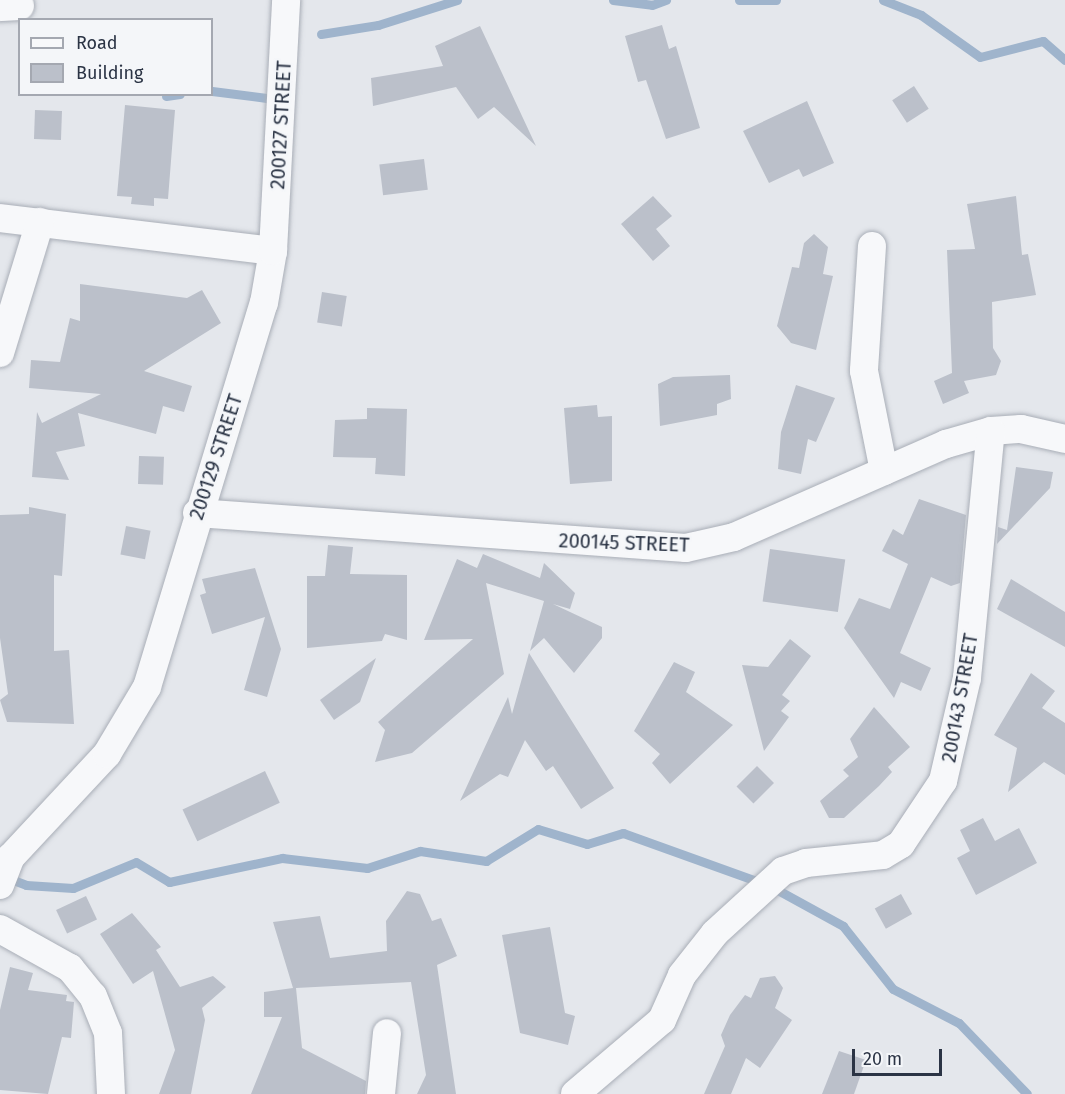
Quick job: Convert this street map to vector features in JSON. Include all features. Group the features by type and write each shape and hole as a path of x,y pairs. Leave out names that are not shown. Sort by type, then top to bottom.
{"street":[{"name":"200127 STREET","path":"273,251 286,0"},
{"path":"0,218 273,251"},
{"path":"0,353 40,222"},
{"path":"872,246 864,371 884,471"},
{"name":"200129 STREET","path":"0,885 12,857 107,754 136,711 197,513 254,344 273,251"},
{"name":"200145 STREET","path":"197,513 686,548 734,537 884,471 992,431 1021,429 1065,439"},
{"name":"200143 STREET","path":"575,1094 662,1020 682,975 715,933 783,871 806,863 883,855 901,844 943,781 954,754 967,678 992,431"},
{"path":"0,929 70,968 93,996 108,1033 111,1094"},
{"path":"381,1094 387,1033"}],"building":[{"path":"662,25 669,49 676,46 700,128 666,139 646,80 638,82 625,36"},
{"path":"480,26 536,146 494,107 478,119 456,87 373,106 371,78 443,66 435,46"},
{"path":"914,86 929,109 907,123 892,100"},
{"path":"807,101 834,163 803,177 799,169 769,183 743,131"},
{"path":"125,105 175,110 168,199 154,198 154,206 131,204 132,197 117,196"},
{"path":"35,110 62,111 61,140 34,139"},
{"path":"424,159 428,190 383,195 379,164"},
{"path":"653,196 672,216 656,229 670,246 653,261 621,224"},
{"path":"1016,196 1022,255 1028,254 1036,295 992,302 993,348 1001,361 996,375 964,381 969,393 943,404 934,381 952,373 947,250 975,249 967,204"},
{"path":"814,234 828,247 823,274 833,276 816,350 791,343 777,326 792,267 799,268 804,243"},
{"path":"80,284 187,298 202,290 221,323 144,371 192,386 184,412 163,406 156,434 78,413 85,446 56,452 69,480 32,477 37,412 42,423 101,394 29,388 31,360 60,362 70,318 80,321"},
{"path":"322,292 347,296 342,327 317,323"},
{"path":"730,375 731,399 717,404 717,415 660,426 658,384 673,377"},
{"path":"796,385 835,398 816,442 808,439 801,474 778,469 781,432"},
{"path":"597,405 598,417 612,416 612,481 570,484 564,408"},
{"path":"367,408 407,409 405,476 375,474 376,458 333,457 335,420 367,419"},
{"path":"139,456 164,457 163,485 138,484"},
{"path":"1016,467 1053,472 1050,488 997,544 998,527 1007,530"},
{"path":"919,499 966,515 960,583 951,586 931,577 900,653 931,668 921,691 901,682 894,698 844,628 859,598 890,609 908,564 882,551 893,529 903,535"},
{"path":"29,507 66,514 62,576 54,575 54,651 69,650 74,724 7,722 0,700 8,694 0,638 0,515 29,514"},
{"path":"126,526 151,531 145,559 120,554"},
{"path":"328,545 353,547 350,574 407,575 407,640 385,634 382,641 307,648 307,576 325,576"},
{"path":"770,549 845,560 838,612 763,601"},
{"path":"483,554 540,578 544,563 575,593 570,609 553,604 602,627 602,638 574,673 544,638 530,651 544,601 486,583 504,674 412,753 375,762 385,730 378,722 473,639 424,640 457,559 477,568"},
{"path":"255,568 281,649 267,697 244,690 265,617 212,634 200,595 206,593 202,579"},
{"path":"1011,579 1065,612 1065,647 997,609"},
{"path":"790,639 811,656 782,695 790,701 781,711 789,717 764,751 742,665 768,667"},
{"path":"529,653 614,788 581,809 553,766 546,771 525,740 508,777 500,774 460,801 508,697 512,714"},
{"path":"376,658 360,702 334,720 320,700"},
{"path":"674,662 695,672 686,692 733,725 670,784 652,763 660,754 634,731"},
{"path":"1031,673 1055,691 1042,708 1065,723 1065,775 1044,762 1008,792 1017,748 994,735"},
{"path":"874,707 910,747 888,767 892,772 879,786 844,818 829,818 820,801 849,776 843,770 858,757 850,739"},
{"path":"757,766 774,783 753,803 736,787"},
{"path":"265,771 280,803 197,841 183,809"},
{"path":"983,818 995,841 1019,828 1037,863 976,895 957,858 970,851 960,830"},
{"path":"407,891 420,894 432,921 441,918 457,956 437,965 456,1094 417,1094 426,1075 411,982 296,988 302,1048 366,1081 365,1094 251,1094 282,1017 264,1017 264,992 293,988 273,922 320,916 330,958 387,951 386,921"},
{"path":"901,894 912,914 886,929 875,909"},
{"path":"86,896 97,920 67,934 56,910"},
{"path":"132,913 161,947 156,950 180,987 213,976 226,987 202,1008 205,1020 191,1094 159,1094 175,1050 153,971 133,984 100,934"},
{"path":"550,927 565,1013 575,1016 568,1045 520,1033 502,935"},
{"path":"10,967 33,973 28,990 67,995 66,1001 74,1002 71,1038 62,1037 48,1094 0,1090 0,1010"},
{"path":"775,976 783,988 775,1008 792,1020 760,1068 746,1058 731,1094 704,1094 725,1046 721,1035 730,1015 745,995 751,998 760,978"},
{"path":"839,1051 866,1060 854,1094 822,1094"}],"waterway":[{"path":"321,34 378,25 457,0"},
{"path":"613,0 652,5 666,0"},
{"path":"739,0 776,0"},
{"path":"883,0 921,15 980,57 1043,41 1065,60"},
{"path":"213,91 267,98"},
{"path":"8,878 26,885 73,888 136,862 169,882 282,858 367,868 420,851 486,861 538,829 587,844 623,833 762,883"},
{"path":"774,888 843,926 893,989 959,1023 1027,1094"}]}
